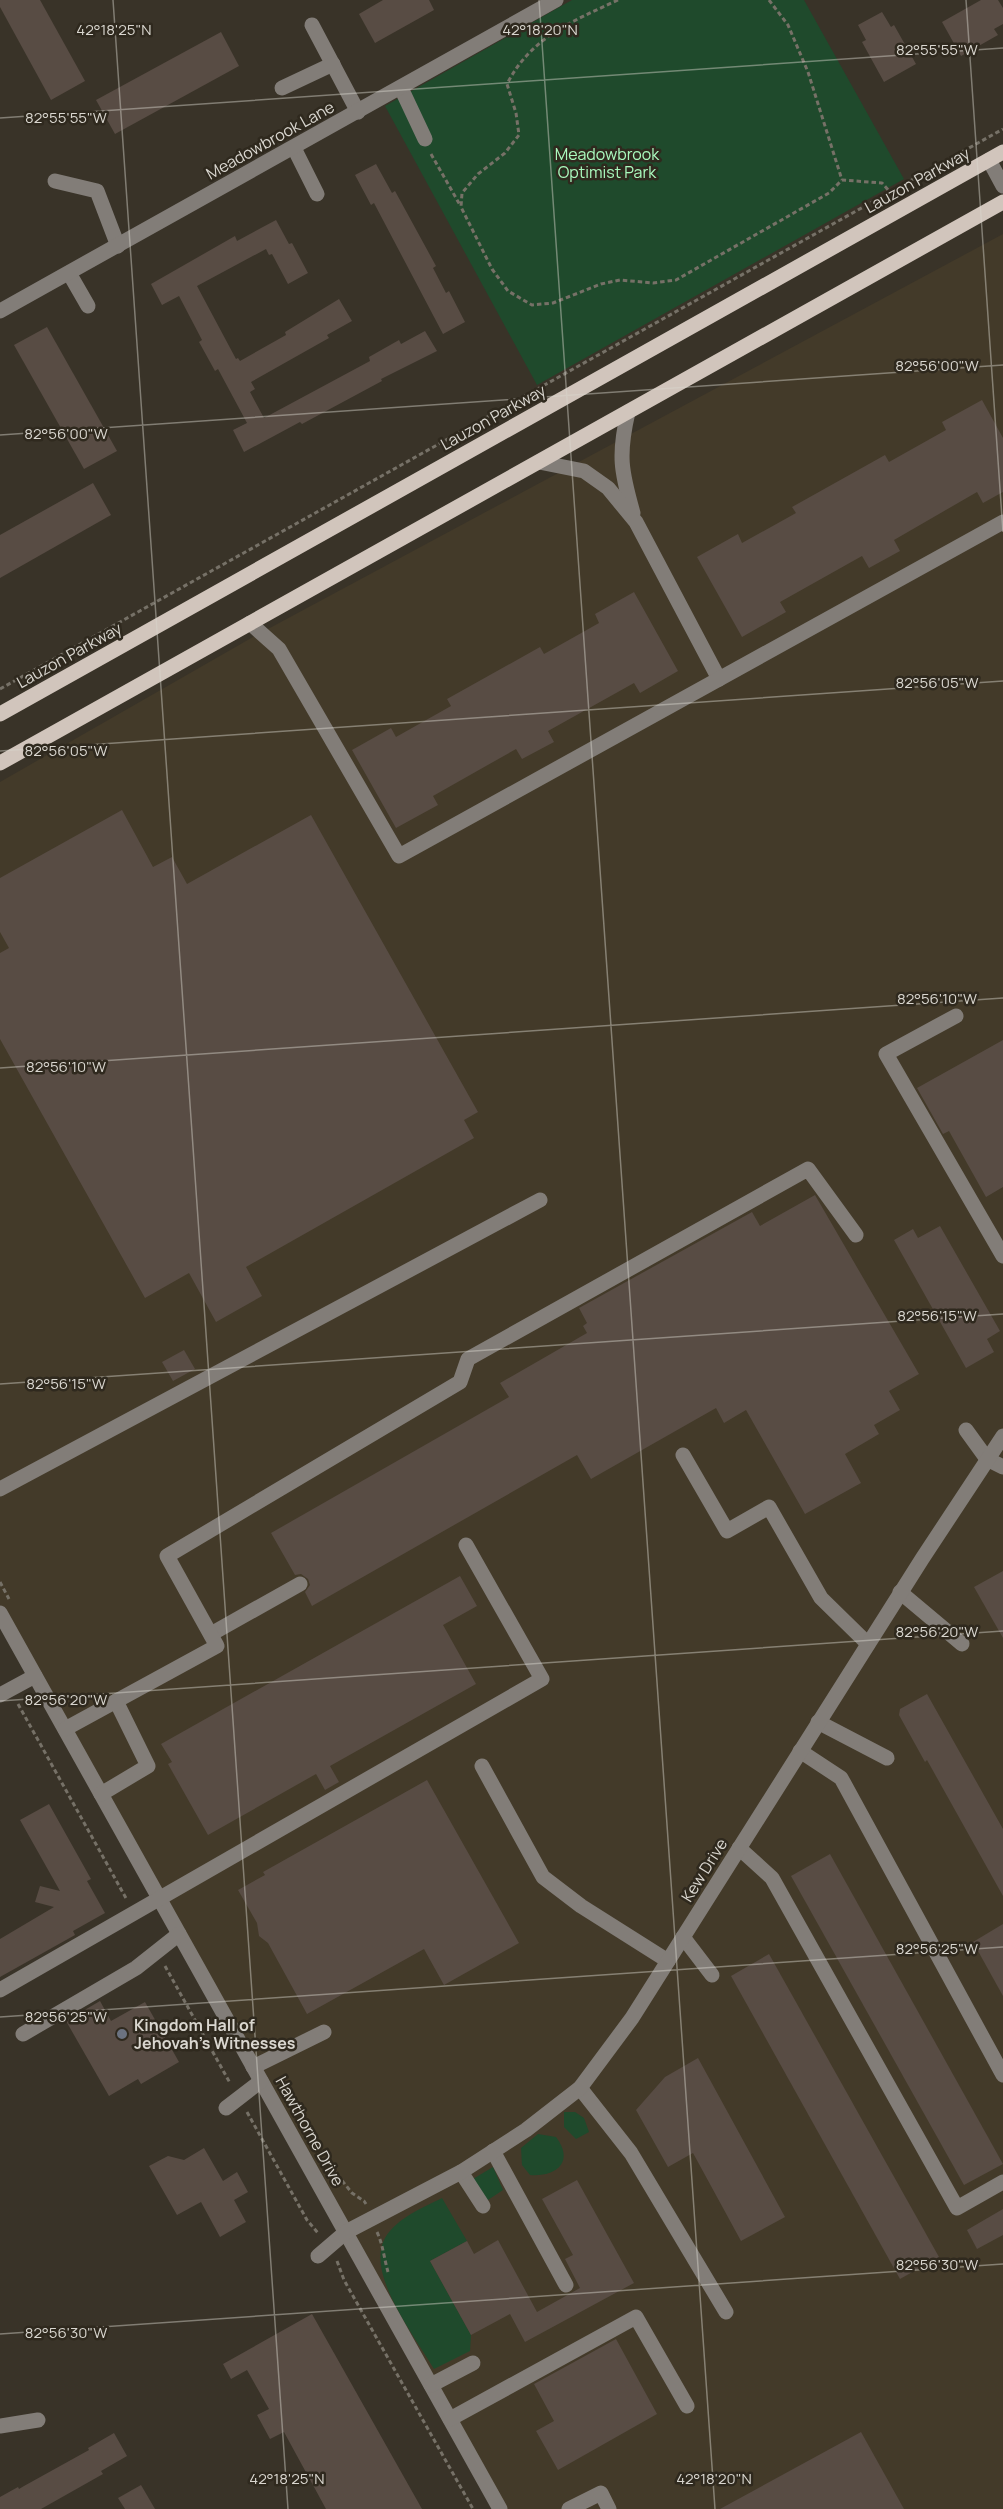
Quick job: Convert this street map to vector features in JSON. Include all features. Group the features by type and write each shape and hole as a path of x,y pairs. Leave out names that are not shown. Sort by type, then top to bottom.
{"main road":[{"name":"Lauzon Parkway","path":"0,714 996,156"},
{"path":"0,763 1003,202"}],"street":[{"name":"Meadowbrook Lane","path":"0,311 401,88 551,1"},
{"path":"312,25 358,112"},
{"path":"282,88 333,64"},
{"path":"401,88 425,139"},
{"path":"294,148 317,194"},
{"path":"996,156 1003,186"},
{"path":"55,181 97,191 118,246"},
{"path":"69,273 88,306"},
{"path":"628,412 621,442 623,476 636,522"},
{"path":"539,462 584,471 608,488 636,522 719,679"},
{"path":"250,623 279,649 399,856 1003,522"},
{"path":"956,1016 886,1054 1003,1256"},
{"path":"64,1729 217,1646 167,1556 460,1382 468,1359 808,1169 856,1235"},
{"path":"0,1489 540,1200"},
{"path":"966,1430 987,1459 1003,1467"},
{"name":"Kew Drive","path":"318,2256 346,2232 462,2172 526,2130 580,2088 632,2018 900,1592 1003,1436"},
{"path":"683,1455 727,1531 769,1507 820,1598 868,1644"},
{"path":"0,1990 542,1679 466,1545"},
{"path":"210,1634 300,1584"},
{"path":"900,1592 962,1644"},
{"name":"Hawthorne Drive","path":"0,1614 500,2509"},
{"path":"0,1695 35,1676"},
{"path":"101,1794 148,1766 116,1701"},
{"path":"818,1722 887,1758"},
{"path":"800,1751 841,1778 1003,2075"},
{"path":"482,1766 543,1877 581,1906 668,1961"},
{"path":"739,1848 772,1878 957,2208 1003,2182"},
{"path":"23,2034 136,1968 179,1934"},
{"path":"683,1937 712,1975"},
{"path":"253,2067 324,2032"},
{"path":"226,2108 261,2081"},
{"path":"580,2088 631,2153 726,2312"},
{"path":"493,2151 566,2285"},
{"path":"462,2172 483,2206"},
{"path":"450,2419 636,2317 687,2406"},
{"path":"431,2385 473,2363"},
{"path":"1,2426 38,2420"},
{"path":"569,2509 601,2493 609,2509"}],"path":[{"path":"461,207 462,194 478,174 505,153 519,135 516,113 507,84 517,64 544,38 618,0"},
{"path":"769,0 788,25 808,72 842,180"},
{"path":"0,689 1003,129"},
{"path":"434,163 461,207 492,269 508,291 532,305 552,303 601,284 620,280 653,283 676,280 829,193 842,180 882,183 890,192"}],"shaded area":[{"path":"1003,234 1003,2509 500,2509 0,1614 0,782 253,637"}],"green space":[{"name":"Meadowbrook Optimist Park","path":"572,0 804,0 904,179 537,385 385,106"},
{"path":"564,2112 575,2112 584,2118 589,2132 576,2139 564,2127"},
{"path":"538,2134 556,2137 564,2154 563,2161 555,2170 548,2173 530,2175 522,2165 521,2148"},
{"path":"493,2167 503,2190 485,2202 473,2179"},
{"path":"442,2198 467,2241 430,2261 471,2335 470,2351 434,2369 395,2305 382,2269 381,2253 385,2238 396,2225 410,2214"}],"building":[{"path":"0,0 40,0 85,81 51,100 0,7"},
{"path":"383,0 429,0 434,10 375,43 359,14"},
{"path":"981,0 998,0 1003,8 1003,24 994,29 998,35 961,56 942,22"},
{"path":"882,12 891,27 894,25 916,64 884,82 862,42 866,40 858,25"},
{"path":"221,32 239,66 115,134 96,100"},
{"path":"376,164 392,193 395,191 436,266 433,268 446,293 449,291 465,322 443,334 374,203 371,205 355,175"},
{"path":"276,220 289,244 292,243 308,273 288,284 272,254 269,255 266,249 197,286 236,359 240,361 286,335 285,332 339,299 352,321 327,335 329,338 251,382 255,389 250,392 264,418 370,361 369,357 399,340 401,344 425,331 437,351 381,379 382,381 302,424 300,422 244,452 233,430 247,423 218,369 215,371 199,342 202,340 179,296 162,305 151,284 235,236 237,241"},
{"path":"47,327 117,451 84,469 14,345"},
{"path":"982,400 1003,438 1003,492 983,503 977,492 894,540 900,551 869,568 862,556 780,602 786,612 742,637 697,557 738,534 742,543 796,513 792,507 885,455 889,462 946,430 942,422"},
{"path":"93,483 111,515 0,578 0,535"},
{"path":"634,592 678,671 640,693 634,683 548,731 554,742 522,759 516,749 433,796 438,805 396,828 352,750 391,728 396,737 451,706 447,699 540,647 544,654 599,623 595,614"},
{"path":"122,810 153,867 172,857 187,884 311,815 478,1112 464,1120 474,1138 246,1267 262,1296 216,1322 189,1273 145,1298 0,1039 0,953 9,948 0,932 0,878"},
{"path":"1003,1040 1003,1187 986,1197 949,1131 943,1134 917,1088"},
{"path":"815,1195 919,1374 889,1391 900,1410 874,1425 879,1434 845,1454 861,1483 805,1514 746,1410 724,1423 716,1408 591,1479 577,1455 312,1606 305,1592 310,1585 308,1579 301,1574 295,1575 271,1533 509,1397 500,1383 587,1333 583,1326 587,1323 579,1308 752,1212 760,1226"},
{"path":"940,1226 1000,1331 987,1339 994,1352 966,1368 894,1240 913,1229 918,1238"},
{"path":"184,1350 195,1369 173,1381 162,1362"},
{"path":"1003,1571 1003,1638 974,1587"},
{"path":"460,1576 477,1606 443,1625 476,1684 330,1766 339,1782 325,1790 316,1774 208,1835 168,1764 172,1762 161,1744"},
{"path":"927,1694 1003,1829 1003,1896 927,1760 925,1762 899,1715 900,1709"},
{"path":"427,1780 519,1943 444,1985 424,1949 307,2014 268,1943 259,1936 257,1923 238,1890 265,1875 263,1872"},
{"path":"49,1804 91,1879 87,1881 105,1913 73,1931 75,1935 0,1977 0,1939 54,1907 35,1902 40,1886 60,1891 20,1820"},
{"path":"830,1854 1003,2164 964,2185 791,1876"},
{"path":"1003,1924 1003,1996 973,1942"},
{"path":"769,1954 939,2257 900,2279 731,1976"},
{"name":"Kingdom Hall of Jehovah's Witnesses","path":"100,2001 111,2021 145,2002 179,2062 141,2084 138,2079 109,2096 66,2021"},
{"path":"698,2058 785,2217 741,2241 693,2153 668,2167 636,2110 665,2077"},
{"path":"204,2148 223,2181 237,2172 248,2192 234,2200 246,2222 220,2237 201,2202 177,2215 149,2166 168,2156 184,2160"},
{"path":"577,2180 634,2283 525,2342 510,2314 471,2335 430,2261 467,2241 474,2254 498,2240 537,2312 580,2288 565,2259 573,2255 542,2199"},
{"path":"1003,2209 1003,2235 977,2249 967,2230"},
{"path":"312,2314 422,2509 326,2509 284,2432 270,2439 257,2415 269,2409 247,2370 231,2379 223,2364"},
{"path":"616,2339 657,2414 558,2470 536,2431 554,2421 534,2384"},
{"path":"861,2432 904,2509 720,2509"},
{"path":"114,2433 127,2456 101,2471 103,2474 41,2509 0,2509 0,2497 89,2450 88,2448"},
{"path":"141,2485 155,2509 125,2509 118,2498"}],"place":[{"name":"Kingdom Hall of Jehovah's Witnesses","path":"122,2034"}]}
